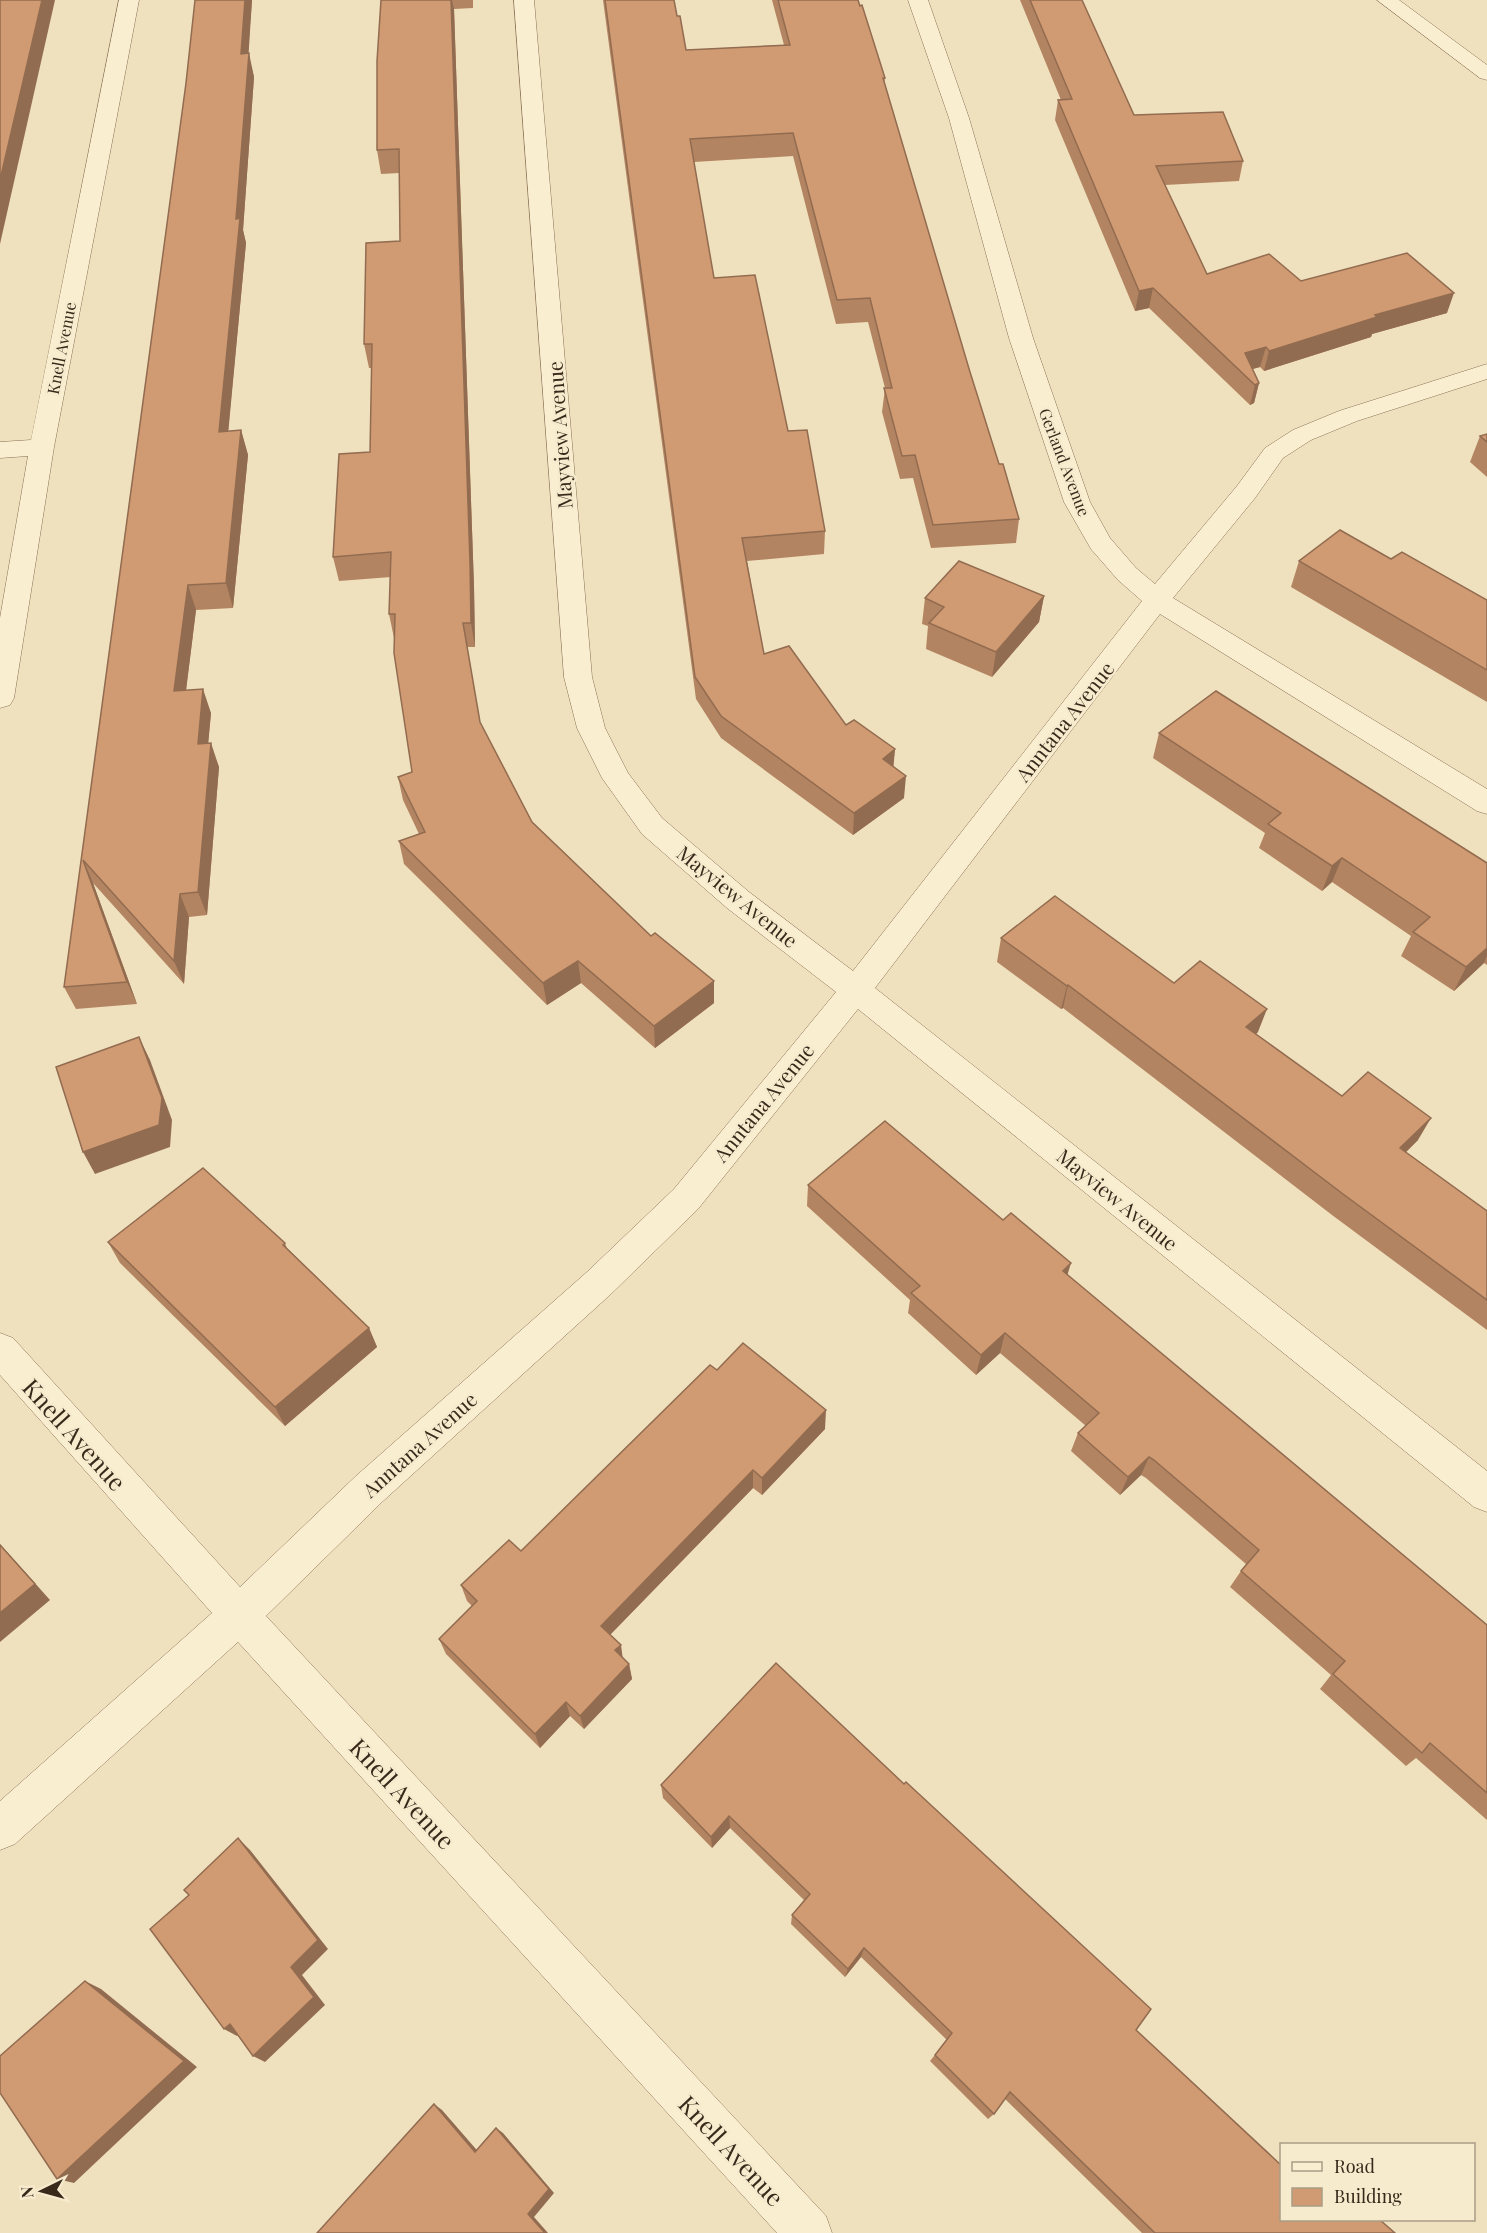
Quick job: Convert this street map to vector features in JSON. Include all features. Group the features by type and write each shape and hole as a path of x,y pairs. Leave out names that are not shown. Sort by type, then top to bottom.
{"street":[{"name":"Knell Avenue","path":"0,698 42,447 129,0"},
{"name":"Mayview Avenue","path":"524,0 578,677 591,728 616,778 652,826 738,900 856,990 1487,1494"},
{"name":"Gerland Avenue","path":"918,0 959,118 1021,338 1077,502 1100,543 1127,574 1157,600 1487,803"},
{"path":"1387,0 1487,74"},
{"name":"Anntana Avenue","path":"0,1829 239,1615 369,1489 599,1283 686,1199 856,990 1157,600 1246,492 1274,453 1302,435 1348,416 1487,371"},
{"path":"0,450 42,447"},
{"name":"Knell Avenue","path":"0,1349 239,1615 808,2233"}],"building":[{"path":"0,0 42,0 0,180"},
{"path":"195,0 245,0 241,54 249,53 236,219 240,218 219,432 241,430 226,583 188,585 174,691 203,689 198,744 211,743 198,892 180,894 174,961 83,860 127,982 64,987 186,83"},
{"path":"381,0 451,0 470,562 471,623 463,623 480,722 532,822 651,936 655,933 714,981 654,1026 578,961 543,983 399,841 425,832 398,777 412,772 394,653 395,614 389,614 391,552 333,557 339,454 370,452 372,344 364,344 366,243 400,241 399,149 377,150 377,61"},
{"path":"605,0 674,0 677,16 680,16 686,50 790,45 778,0 858,0 860,6 862,5 885,78 883,78 970,372 999,464 1003,464 1019,519 933,525 915,455 902,456 884,388 892,388 870,298 837,300 793,133 690,139 714,278 755,275 788,431 807,430 825,531 742,538 764,654 789,646 846,725 854,720 895,749 883,759 906,776 854,813 721,716 695,677"},
{"path":"1030,0 1082,0 1134,115 1223,112 1243,161 1156,166 1207,274 1269,254 1301,281 1407,253 1454,293 1375,315 1377,317 1269,351 1266,347 1245,353 1259,383 1255,385 1153,288 1139,291 1058,100 1072,99"},
{"path":"1487,434 1487,442 1480,436"},
{"path":"1340,530 1391,559 1402,552 1487,600 1487,670 1299,561"},
{"path":"959,561 1044,596 996,652 929,623 944,607 925,598"},
{"path":"1216,691 1487,863 1487,948 1466,967 1413,932 1430,917 1342,858 1332,866 1268,824 1281,813 1159,733"},
{"path":"1055,896 1174,983 1200,961 1267,1009 1246,1027 1342,1096 1368,1072 1431,1118 1400,1148 1487,1211 1487,1300 1343,1194 1068,985 1001,938"},
{"path":"139,1037 162,1098 159,1125 83,1152 56,1067"},
{"path":"885,1121 1003,1220 1011,1213 1071,1263 1063,1271 1487,1625 1487,1793 1430,1743 1422,1753 1333,1674 1345,1661 1241,1571 1259,1550 1149,1457 1128,1477 1078,1433 1099,1413 1005,1333 981,1355 911,1293 920,1286 808,1185"},
{"path":"203,1168 285,1243 283,1245 369,1328 275,1407 108,1242"},
{"path":"743,1343 826,1410 762,1478 753,1470 601,1626 621,1645 615,1650 629,1664 580,1716 566,1702 535,1734 439,1639 477,1601 461,1585 509,1540 521,1551 710,1365 717,1370"},
{"path":"0,1545 35,1584 0,1613"},
{"path":"776,1663 904,1784 906,1782 1151,2009 1136,2030 1280,2164 1280,2221 1381,2221 1395,2233 1155,2233 1010,2092 994,2114 935,2055 952,2033 864,1948 848,1969 792,1915 810,1894 729,1816 711,1837 661,1785"},
{"path":"238,1838 318,1940 291,1967 314,1997 253,2056 230,2024 224,2029 150,1929 189,1895 184,1890"},
{"path":"85,1981 184,2061 57,2179 0,2093 0,2056"},
{"path":"434,2104 475,2152 496,2128 549,2189 528,2214 545,2233 317,2233"}]}
